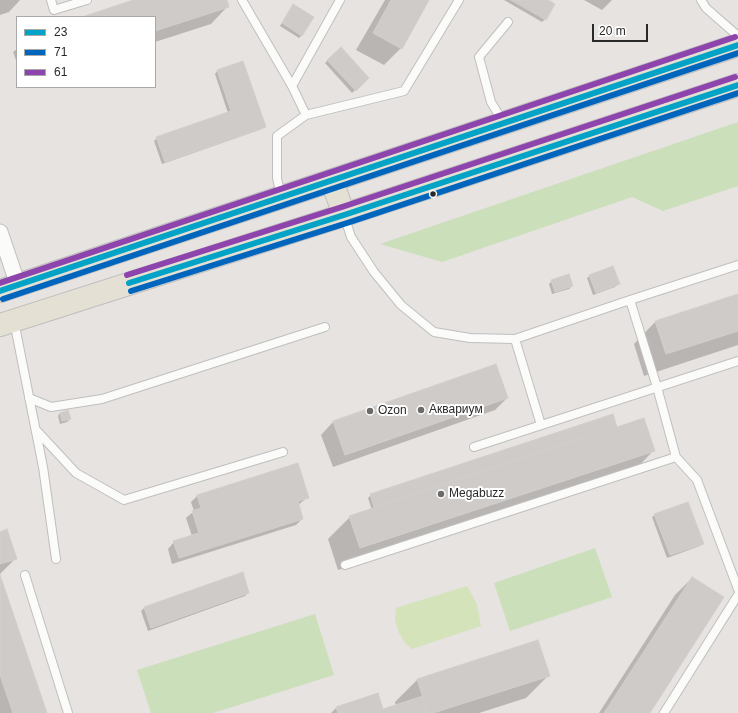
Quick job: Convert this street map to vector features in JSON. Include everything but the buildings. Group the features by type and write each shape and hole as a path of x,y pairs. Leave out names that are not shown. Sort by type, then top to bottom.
{"main road":[{"path":"738,45 281,196 9,288 14,320 344,215 738,85"},
{"path":"332,180 344,215"}],"street":[{"path":"0,232 9,288"}],"lane":[{"path":"51,0 54,10 87,0"},
{"path":"242,0 292,86 306,115"},
{"path":"292,86 340,0"},
{"path":"281,196 277,178 277,136 306,115 404,91 459,0"},
{"path":"701,0 706,8 738,36"},
{"path":"503,123 491,102 479,57 508,22"},
{"path":"344,215 351,238 374,272 401,305 434,332 470,338 516,339 738,265"},
{"path":"630,300 657,387 676,457 697,480 738,589"},
{"path":"14,320 37,432 56,558"},
{"path":"29,398 51,407 102,399 325,327"},
{"path":"516,339 541,425"},
{"path":"474,446 738,361"},
{"path":"37,432 76,473 124,500 283,452"},
{"path":"345,565 676,457"},
{"path":"25,575 68,713"},
{"path":"664,713 738,595"}],"green space":[{"path":"738,122 738,186 663,211 632,197 442,262 380,244"},
{"path":"595,548 612,597 510,631 494,583"},
{"path":"467,586 477,604 481,626 412,649 405,643 399,633 395,620 396,608"},
{"path":"315,614 334,675 213,713 151,713 137,670"}],"transit line":[{"name":"61","path":"0,283 735,37"},
{"name":"23","path":"0,291 738,45"},
{"name":"71","path":"3,299 738,53"},
{"name":"61","path":"127,275 342,207 735,77"},
{"name":"23","path":"129,283 344,215 738,85"},
{"name":"71","path":"131,291 347,223 738,93"}],"place":[{"name":"Аквариум","path":"421,410"},
{"name":"Ozon","path":"370,411"},
{"name":"Megabuzz","path":"441,494"}]}
